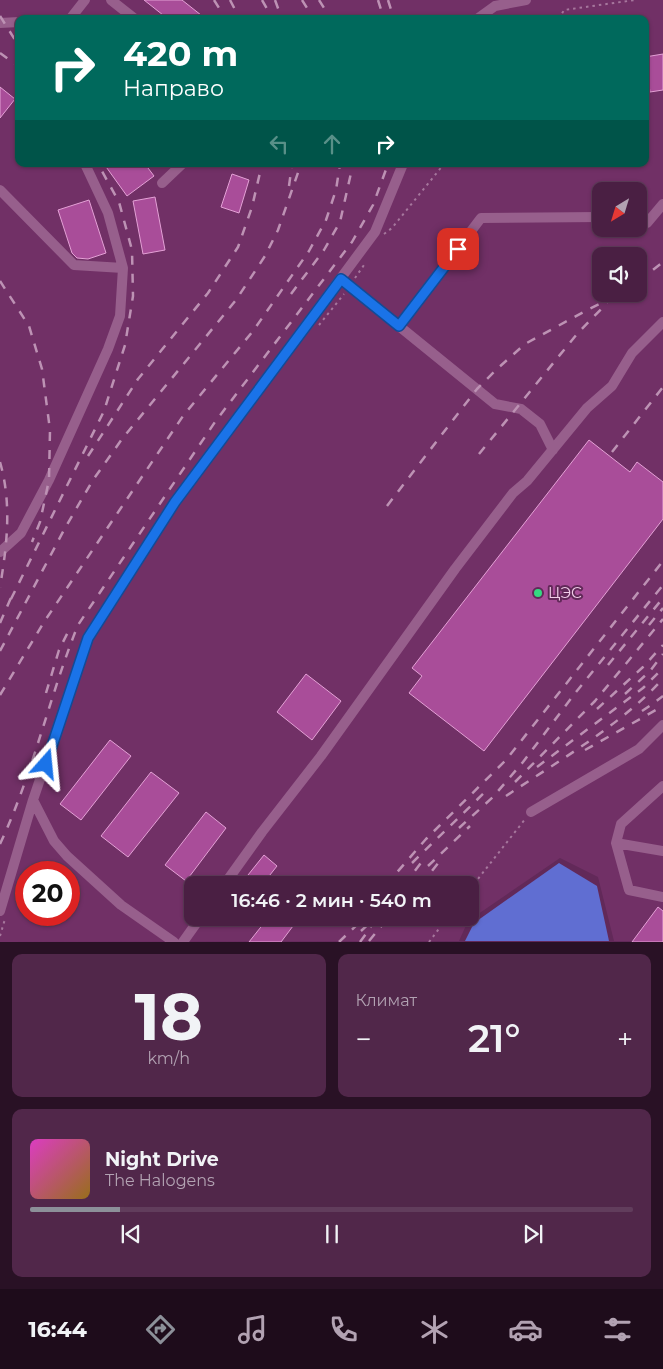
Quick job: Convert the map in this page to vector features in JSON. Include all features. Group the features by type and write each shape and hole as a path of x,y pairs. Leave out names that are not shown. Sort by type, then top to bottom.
{"lane":[{"path":"73,15 85,0"},
{"path":"111,0 130,15"},
{"path":"483,15 495,6 526,0"},
{"path":"0,22 15,22"},
{"path":"0,552 21,533 49,480 108,349 120,316 123,268 108,213 86,167"},
{"path":"162,183 179,167"},
{"path":"3,914 33,800 88,638 175,502 375,232 402,167"},
{"path":"0,190 74,265 123,268"},
{"path":"648,221 663,204"},
{"path":"399,326 481,218 592,217"},
{"path":"341,279 495,404 522,409 540,424 553,450"},
{"path":"230,876 321,756 455,569 513,493 527,481 587,408 612,386 632,353 663,322"},
{"path":"531,812 639,750 663,725"},
{"path":"663,786 621,824 616,843 629,890 663,898"},
{"path":"33,800 54,840 67,856 121,905 174,942"},
{"path":"616,843 663,851"},
{"path":"183,942 194,926"}],"path":[{"path":"561,15 564,10 635,0"},
{"path":"382,236 392,228 442,167"},
{"path":"314,331 350,286 366,261"},
{"path":"479,878 531,812"},
{"path":"0,936 3,914"},
{"path":"429,941 441,926"}],"shaded area":[{"path":"0,0 663,0 663,941 614,941 598,877 560,858 479,913 479,876 184,876 184,926 466,926 459,941 0,942"}],"water":[{"path":"559,863 597,886 609,941 465,941 472,926 479,926 479,919"}],"building":[{"path":"144,0 182,0 201,15 163,15"},
{"path":"663,54 663,90 650,92 649,56"},
{"path":"0,87 15,99 0,118"},
{"path":"106,167 147,167 154,176 127,196"},
{"path":"232,174 249,180 239,213 221,207"},
{"path":"155,197 165,250 143,254 133,201"},
{"path":"89,200 106,253 88,259 77,258 72,253 58,210"},
{"name":"ЦЭС","path":"589,440 630,472 637,462 663,482 663,519 484,751 409,693 422,676 412,668"},
{"path":"306,674 341,701 312,740 277,712"},
{"path":"110,740 131,756 81,820 60,804"},
{"path":"151,772 179,793 128,857 101,836"},
{"path":"206,812 226,828 190,876 184,876 184,879 165,865"},
{"path":"264,855 277,866 269,876 247,876"},
{"path":"658,907 663,911 663,942 632,942"},
{"path":"262,926 293,926 281,942 249,942"}],"railway":[{"path":"214,0 223,15"},
{"path":"230,0 238,15"},
{"path":"262,0 271,15"},
{"path":"275,0 281,15"},
{"path":"302,0 311,15"},
{"path":"319,0 328,15"},
{"path":"378,0 383,15"},
{"path":"388,0 393,15"},
{"path":"0,16 15,40"},
{"path":"0,53 15,64"},
{"path":"11,599 104,411 125,345 133,296 132,250 119,202 100,167"},
{"path":"88,456 138,379 208,293 238,247 252,207 261,167"},
{"path":"289,186 292,167"},
{"path":"0,651 65,528 93,480 122,439 236,300 265,256 278,230 300,167"},
{"path":"0,695 44,622 183,416 253,331 309,251 326,220 336,190 340,167"},
{"path":"291,294 324,250 340,222 352,167"},
{"path":"0,844 32,763 58,680 78,625 215,422 352,242 373,205 387,167"},
{"path":"647,275 663,262"},
{"path":"0,281 29,326 42,369 50,430 49,480 40,522 32,542"},
{"path":"387,506 477,389 497,369 525,344 603,302"},
{"path":"479,454 577,334 607,303"},
{"path":"612,452 663,387"},
{"path":"0,462 4,478 7,509 5,556 0,587"},
{"path":"394,876 426,839 506,760 663,561"},
{"path":"459,828 493,797 523,762 576,692 663,585"},
{"path":"0,623 13,593"},
{"path":"608,665 663,598"},
{"path":"649,625 663,608"},
{"path":"515,782 595,701 663,619"},
{"path":"46,693 59,650 68,632"},
{"path":"597,709 643,667 663,645"},
{"path":"625,694 650,671 663,654"},
{"path":"537,767 643,688 663,668"},
{"path":"506,796 605,730 658,684"},
{"path":"642,711 663,696"},
{"path":"585,750 663,706"},
{"path":"412,863 485,792"},
{"path":"428,866 470,826"},
{"path":"411,876 424,859"},
{"path":"428,876 439,862"},
{"path":"339,942 356,926"},
{"path":"361,931 366,926"},
{"path":"369,941 381,926"},
{"path":"360,942 371,927"}],"place":[{"name":"ЦЭС","path":"538,593"}],"route":[{"path":"46,764 88,638 175,502 341,279 399,326 458,249"}]}
